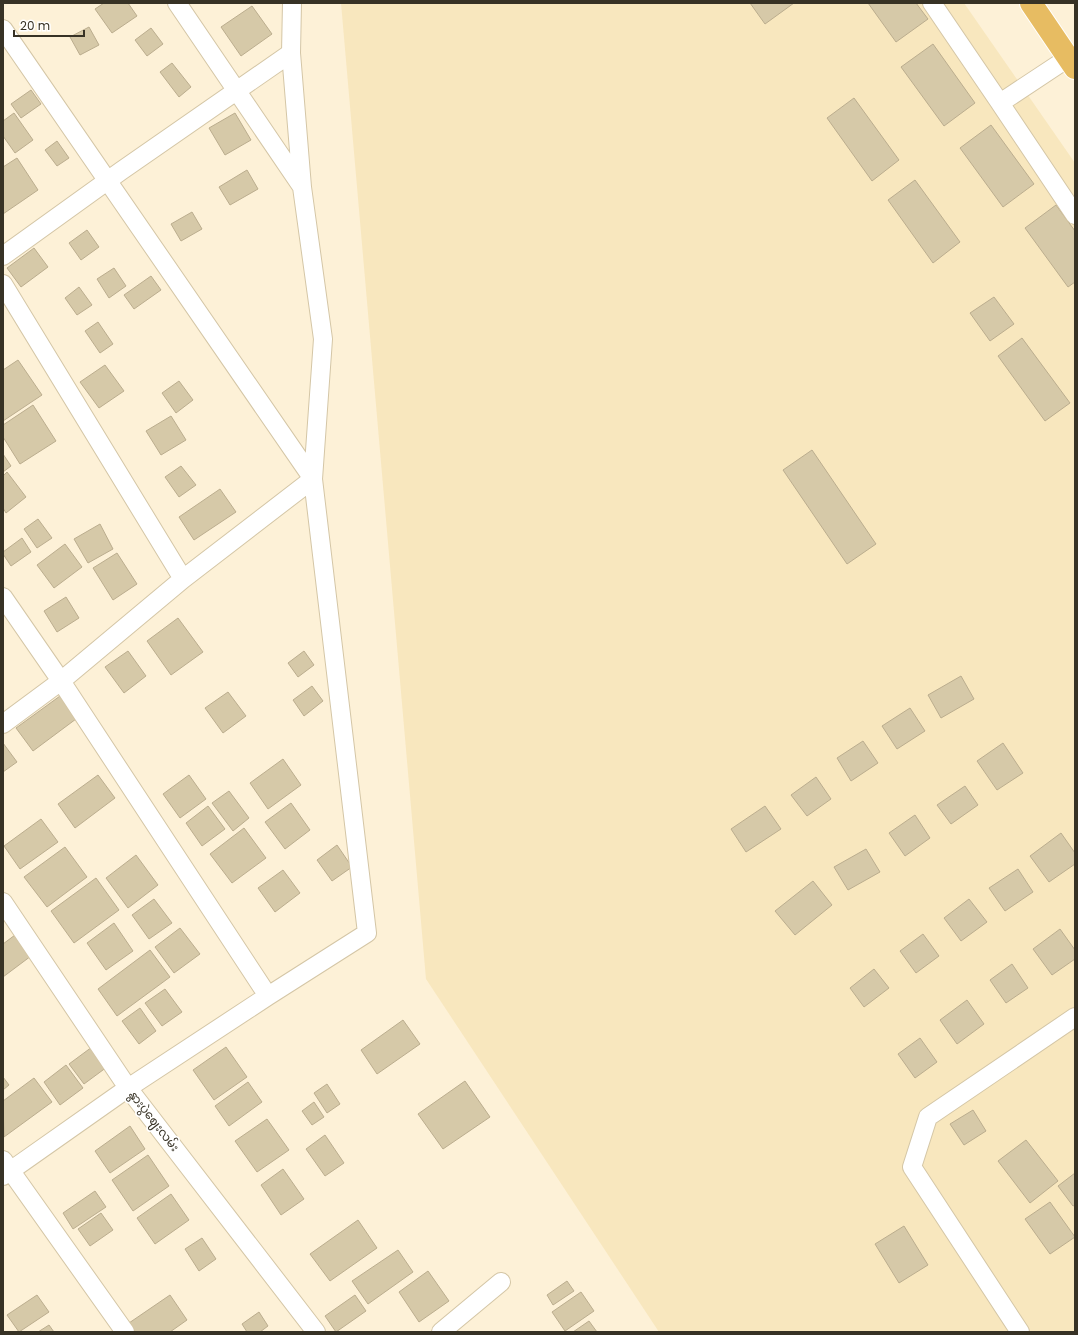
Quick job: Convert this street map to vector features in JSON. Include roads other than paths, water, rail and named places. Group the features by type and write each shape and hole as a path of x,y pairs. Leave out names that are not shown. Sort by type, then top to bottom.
{"highway":[{"path":"1031,3 1072,63"}],"street":[{"path":"177,3 302,187"},
{"path":"125,1332 5,1169 268,996 367,933 312,479 323,339 302,187 291,53 292,3"},
{"path":"932,3 1075,215"},
{"path":"3,29 312,479"},
{"path":"3,256 291,53"},
{"path":"1000,103 1072,63"},
{"path":"3,284 183,580"},
{"path":"3,724 61,681 183,580 312,479"},
{"path":"3,597 61,681 268,996"},
{"name":"နွားပွဲဈေးလမ်း","path":"3,902 128,1088 316,1332"},
{"path":"1020,1332 912,1167 928,1117 1075,1017"},
{"path":"440,1332 501,1282"}]}
